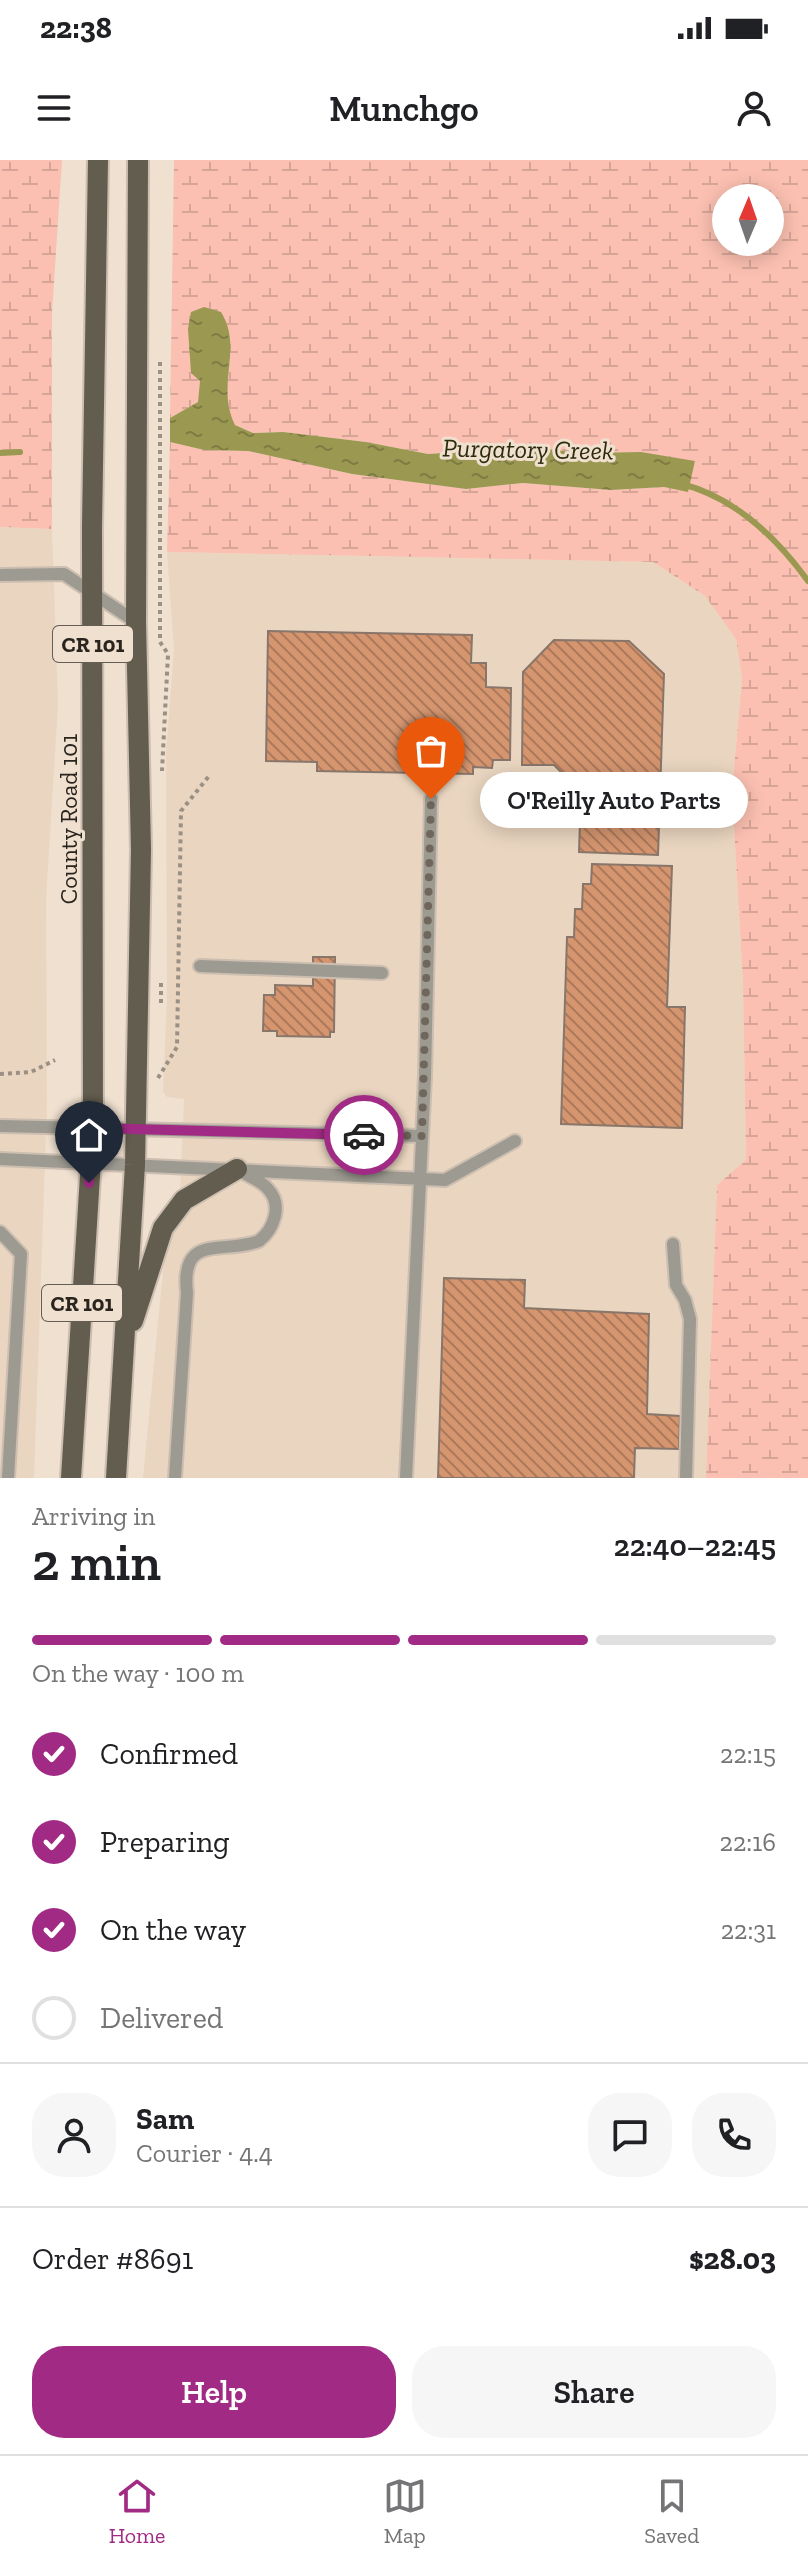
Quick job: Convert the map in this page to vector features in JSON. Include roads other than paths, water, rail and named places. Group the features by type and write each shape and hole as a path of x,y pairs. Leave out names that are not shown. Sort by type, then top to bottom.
{"main road":[{"name":"County Road 101","path":"71,1478 93,1128 93,590 98,160"},
{"name":"CR 101","path":"116,1478 135,1165 141,850 136,622 138,160"},
{"path":"124,1351 163,1228 184,1200 237,1169"}],"lane":[{"path":"0,575 64,574 93,590 136,622"},
{"path":"406,1478 422,1136 431,799"},
{"path":"200,966 382,973"},
{"path":"0,1126 422,1136"},
{"path":"0,1159 445,1180 515,1141"},
{"path":"175,1478 187,1293 185,1274 190,1260 199,1252 259,1241 274,1222 274,1199 268,1188 237,1169"},
{"path":"0,1232 21,1254 8,1478"},
{"path":"673,1244 676,1285 685,1300 690,1319 686,1478"}],"water":[{"path":"204,307 221,312 227,326 230,340 230,410 235,425 253,433 283,432 366,442 428,454 533,447 580,453 641,452 695,461 688,492 664,487 611,490 523,483 466,489 352,474 248,451 204,450 170,442 170,418 198,402 200,381 191,373 188,329 191,312"}],"waterway":[{"name":"Purgatory Creek","path":"0,453 20,452"},
{"name":"Purgatory Creek","path":"682,484 720,499 753,521 782,549 808,581"}],"place":[{"name":"O'Reilly Auto Parts","path":"431,799"}]}
